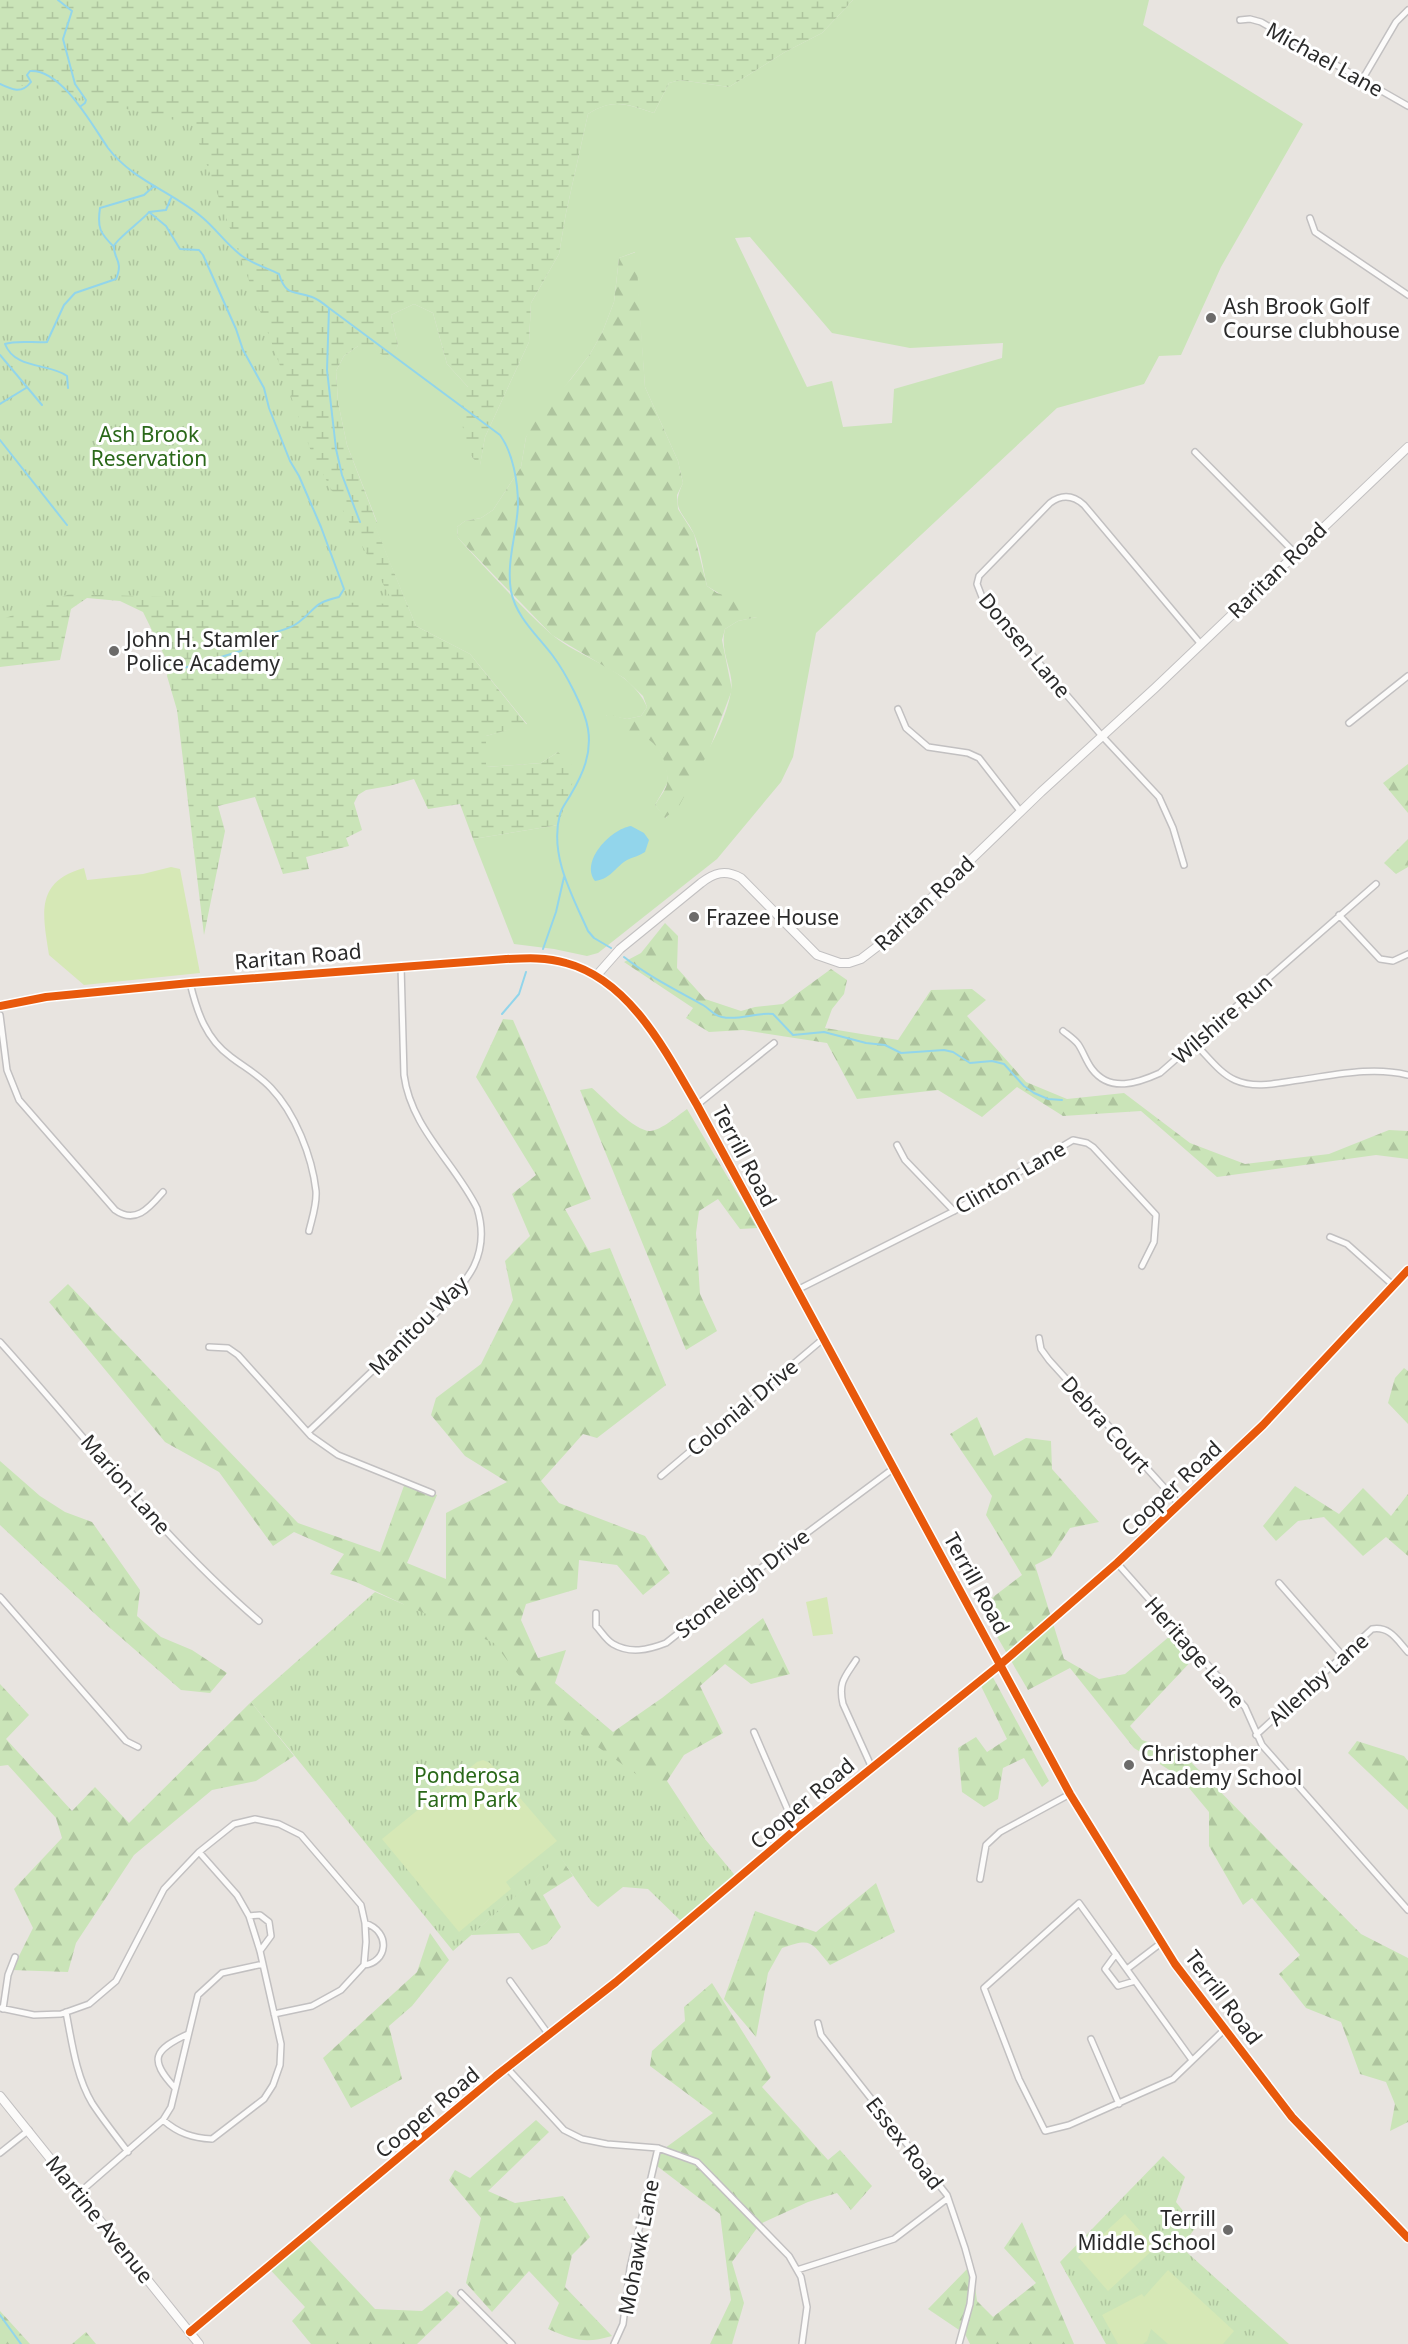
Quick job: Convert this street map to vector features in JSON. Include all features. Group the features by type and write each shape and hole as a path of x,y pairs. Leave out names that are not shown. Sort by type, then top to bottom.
{"street":[{"path":"1362,80 1396,22 1408,10"},
{"name":"Michael Lane","path":"1240,20 1250,19 1261,22 1408,106"},
{"path":"1310,218 1315,232 1408,295"},
{"name":"Raritan Road","path":"0,1006 46,997 190,983 533,958 565,962 597,975 620,948 708,878 725,872 741,878 810,950 833,962 855,962 871,953 895,933 1408,447"},
{"path":"1196,452 1295,553"},
{"name":"Donsen Lane","path":"1184,865 1173,828 1159,797 1102,736 979,591 978,580 982,570 1050,503 1065,496 1081,501 1200,643"},
{"path":"1349,723 1408,676"},
{"path":"898,709 906,728 928,747 968,753 979,758 1021,812"},
{"name":"Wilshire Run","path":"1063,1031 1078,1044 1098,1075 1112,1083 1122,1085 1138,1083 1160,1073 1376,884"},
{"path":"1339,915 1380,959 1393,961 1408,954"},
{"name":"Manitou Way","path":"308,1432 412,1337 458,1289 471,1272 480,1251 482,1229 477,1208 419,1120 406,1092 401,966"},
{"name":"Terrill Road","path":"597,975 624,997 637,1012 676,1068 698,1105 1070,1794 1174,1964 1292,2117 1408,2238"},
{"path":"190,983 196,1008 209,1034 221,1049 273,1090 297,1130 309,1162 316,1192 315,1209 309,1231"},
{"path":"0,1015 6,1070 19,1100 115,1210 131,1216 142,1213 164,1192"},
{"path":"698,1105 774,1043"},
{"path":"1194,1043 1234,1080 1253,1085 1365,1071 1396,1072 1408,1075"},
{"name":"Clinton Lane","path":"797,1290 954,1211 1073,1140 1092,1147 1156,1215 1154,1242 1142,1266"},
{"path":"897,1145 905,1160 954,1211"},
{"path":"1330,1237 1347,1244 1394,1286"},
{"name":"Cooper Road","path":"190,2332 507,2068 615,1982 796,1829 1000,1664 1117,1563 1180,1506 1263,1425 1408,1270"},
{"name":"Debra Court","path":"1039,1338 1041,1348 1048,1360 1180,1506"},
{"name":"Colonial Drive","path":"661,1476 823,1339"},
{"name":"Marion Lane","path":"0,1342 178,1544 205,1572 259,1620"},
{"path":"209,1347 228,1348 238,1354 323,1446 338,1455 432,1493"},
{"name":"Stoneleigh Drive","path":"596,1613 596,1626 612,1644 633,1650 650,1649 666,1643 780,1553 894,1468"},
{"name":"Heritage Lane","path":"1117,1563 1245,1707 1262,1745 1408,1910"},
{"path":"1279,1583 1343,1656"},
{"path":"0,1597 126,1741 138,1747"},
{"name":"Allenby Lane","path":"1256,1735 1372,1629 1381,1628 1390,1632 1408,1652"},
{"path":"856,1660 842,1682 841,1694 843,1704 872,1768"},
{"path":"754,1732 796,1829"},
{"path":"980,1879 986,1845 1000,1832 1070,1794"},
{"path":"15,1957 6,1982 2,2008 34,2015 66,2013 89,2004 116,1981 164,1889 199,1852 234,1824 255,1819 279,1824 301,1835 361,1905 366,1942 364,1965 341,1990 312,2006 274,2014"},
{"path":"163,2120 175,2131 194,2138 212,2139 264,2099 273,2085 280,2065 281,2044 260,1951 249,1916 237,1895 199,1852"},
{"path":"1192,2061 1079,1902 984,1988 1019,2079 1045,2130 1070,2125 1173,2079 1192,2061 1225,2029"},
{"path":"249,1916 260,1915 269,1922 271,1936 260,1951"},
{"path":"364,1965 371,1964 380,1957 383,1945 382,1934 376,1927 365,1923"},
{"path":"1127,1969 1161,1942"},
{"path":"1116,1954 1105,1969 1118,1986 1135,1981"},
{"path":"79,2193 163,2120 171,2107 198,1995 222,1972 262,1964"},
{"path":"510,1981 549,2035"},
{"path":"66,2013 75,2059 86,2089 93,2103 128,2152"},
{"name":"Essex Road","path":"818,2023 821,2035 948,2198 973,2277 970,2304 959,2344"},
{"path":"175,2088 162,2074 157,2063 163,2047 188,2034"},
{"path":"1091,2039 1119,2104"},
{"path":"507,2068 564,2130 582,2139 607,2144 658,2148 697,2162 789,2256 801,2277 807,2307 802,2344"},
{"name":"Martine Avenue","path":"0,2096 199,2344"},
{"path":"0,2153 29,2130"},
{"name":"Mohawk Lane","path":"614,2344 623,2324 630,2268 658,2148"},
{"path":"797,2270 894,2239 948,2198"},
{"path":"461,2293 512,2344"}],"green space":[{"path":"0,0 853,0 822,33 785,52 729,87 680,80 669,83 654,113 636,107 613,104 588,114 559,254 531,303 529,342 485,437 480,466 471,456 459,414 468,387 447,364 433,313 414,304 391,315 398,345 391,361 371,347 358,346 344,356 336,371 338,402 347,445 377,523 374,523 416,626 470,654 527,725 486,736 486,767 541,763 558,752 577,770 558,825 473,839 460,804 428,809 414,779 366,790 358,795 354,803 362,830 346,838 349,846 306,857 309,869 283,874 255,797 218,806 225,831 204,935 177,710 167,676 169,665 143,612 120,601 87,598 71,609 60,660 0,667"},
{"path":"853,0 1149,0 1143,25 1303,124 1221,267 1181,355 1159,356 1144,384 1057,408 816,633 793,757 781,782 717,859 598,953 587,956 514,944 473,839 558,825 558,752 541,763 486,767 486,736 527,724 470,654 416,626 373,522 377,522 347,445 338,402 336,371 344,356 358,346 371,346 390,360 398,345 391,315 414,304 433,313 447,364 468,387 471,456 480,465 485,437 529,342 531,303 559,254 588,114 612,104 635,107 654,113 669,83 680,80 729,87 785,52 822,33","holes":["750,237 832,333 910,348 1003,343 1002,358 894,389 892,423 843,427 832,381 807,387 735,238","635,252 645,387 678,461 683,483 679,492 678,505 696,540 707,586 757,617 738,621 725,629 724,647 732,685 727,708 713,741 666,818 655,805 668,782 666,763 658,747 645,736 627,731 606,715 627,719 641,716 647,707 639,693 617,673 550,633 458,538 457,527 465,521 481,518 493,510 521,467 526,437 590,354 602,333 614,302 619,258"]},
{"name":"Ash Brook Reservation","path":"0,80 192,124 312,454 394,604 70,594 0,620"},
{"path":"636,252 645,387 678,461 683,483 677,495 678,509 694,534 707,586 717,593 759,606 761,612 757,617 738,621 725,629 722,640 732,690 708,753 679,806 665,818 655,805 667,782 664,760 660,752 655,745 641,736 624,733 615,735 606,714 627,719 641,716 647,707 643,696 624,678 552,635 458,538 457,527 465,521 481,518 493,510 521,467 526,437 537,416 571,379 602,333 614,302 619,258"},
{"path":"1408,764 1408,813 1383,783"},
{"path":"1408,839 1408,867 1396,874 1384,863"},
{"path":"171,867 180,869 200,973 84,985 49,955 44,914 46,902 49,891 68,874 84,868 87,880 143,874"},
{"path":"665,923 678,936 677,968 705,999 741,1011 783,1004 831,969 847,980 844,994 832,1009 825,1028 898,1040 931,990 972,989 986,1000 967,1016 1026,1082 1067,1099 1124,1093 1190,1143 1245,1164 1329,1154 1389,1130 1408,1131 1408,1159 1376,1155 1217,1177 1141,1111 1063,1116 1017,1087 982,1117 938,1090 857,1099 827,1043 743,1030 709,1032 686,1018 693,1008 624,962 641,953"},
{"path":"503,1019 513,1020 591,1199 565,1209 590,1253 610,1248 666,1385 597,1438 583,1434 541,1481 559,1503 645,1536 670,1573 643,1595 617,1565 579,1560 577,1589 526,1604 521,1620 538,1658 566,1650 555,1683 613,1732 662,1698 763,1618 790,1674 751,1684 725,1664 700,1686 723,1733 684,1755 667,1781 705,1839 669,1836 403,1604 356,1582 330,1574 344,1554 294,1532 273,1546 219,1472 165,1442 49,1302 68,1284 298,1523 380,1552 405,1483 437,1495 407,1563 446,1579 446,1513 507,1482 465,1456 431,1415 436,1398 481,1364 513,1300 505,1261 530,1236 512,1194 536,1175 476,1077"},
{"path":"592,1088 628,1120 643,1130 650,1131 659,1128 687,1109 758,1228 740,1229 718,1199 699,1211 696,1233 700,1294 717,1331 686,1350 580,1090"},
{"path":"1404,1368 1408,1371 1408,1424 1388,1403 1395,1378"},
{"path":"977,1417 994,1456 1026,1438 1051,1441 1052,1469 1099,1522 1070,1528 1051,1557 1035,1565 1064,1659 1099,1679 1125,1674 1177,1630 1197,1655 1130,1726 1142,1740 1183,1754 1361,1934 1408,1958 1408,2122 1390,2131 1395,2104 1386,2082 1360,2074 1341,2022 1306,2008 1279,1974 1300,1955 1252,1898 1243,1905 1209,1846 1209,1812 1179,1776 1134,1748 1070,1668 1028,1690 980,1607 1022,1575 986,1515 992,1496 950,1434"},
{"path":"0,1461 40,1496 65,1512 92,1522 140,1590 137,1616 161,1637 192,1650 227,1673 210,1693 181,1690 109,1627 0,1525"},
{"path":"1295,1486 1339,1514 1363,1488 1391,1516 1408,1494 1408,1556 1386,1537 1363,1556 1324,1517 1298,1521 1276,1541 1263,1526"},
{"name":"Ponderosa Farm Park","path":"375,1592 494,1643 533,1694 588,1740 653,1786 705,1839 738,1879 684,1924 648,1889 623,1887 598,1907 591,1901 560,1857 453,1951 251,1702"},
{"path":"827,1597 833,1634 813,1636 806,1602"},
{"path":"990,1672 1049,1781 1042,1787 1024,1758 1003,1768 998,1799 984,1807 962,1792 958,1748 976,1737 987,1752 1007,1739 979,1682"},
{"path":"0,1684 29,1715 6,1739 72,1811 95,1787 129,1823 251,1702 294,1756 256,1781 212,1790 134,1855 76,1943 68,1972 12,1970 33,1928 14,1889 62,1838 56,1818 8,1765 0,1766"},
{"path":"1357,1741 1404,1756 1408,1761 1408,1810 1348,1753"},
{"path":"483,1760 490,1763 557,1841 506,1882 511,1889 459,1932 382,1839 477,1762"},
{"path":"560,1856 573,1876 543,1895 561,1927 547,1944 532,1950 519,1933 471,1935"},
{"path":"876,1883 895,1932 830,1965 819,1951 805,1942 782,1948 768,1973 756,2037 724,1999 755,1911 816,1932"},
{"path":"430,1933 449,1960 412,2006 389,2026 402,2079 351,2108 323,2058 417,1972"},
{"path":"712,1983 771,2077 762,2087 828,2160 840,2150 872,2186 851,2210 837,2193 808,2202 760,2224 732,2262 744,2303 732,2344 710,2344 731,2300 720,2214 657,2166 661,2151 713,2113 650,2066 652,2051 685,2021 684,2007"},
{"path":"536,2120 549,2132 488,2191 515,2203 563,2196 590,2237 572,2255 565,2287 612,2336 580,2340 548,2329 559,2303 529,2271 492,2312 466,2283 481,2218 449,2180 455,2170 470,2178"},
{"path":"1163,2156 1185,2177 1176,2202 1196,2227 1181,2247 1289,2344 1106,2344 1060,2262"},
{"path":"1125,2214 1155,2248 1108,2291 1078,2257"},
{"path":"1022,2222 1074,2344 970,2344 965,2334 928,2309 972,2264 977,2301 993,2317 1036,2283 1004,2248"},
{"path":"302,2232 375,2309 422,2311 447,2291 460,2303 417,2344 311,2344 292,2321 305,2307 264,2263"},
{"path":"1168,2270 1234,2331 1223,2344 1168,2344 1151,2329 1147,2341 1143,2344 1118,2344 1102,2315 1142,2294 1144,2297"},
{"path":"0,2311 30,2344 0,2344"},
{"path":"86,2332 96,2344 72,2344"}],"water":[{"path":"631,826 644,833 649,840 645,852 627,860 609,876 595,881 591,873 591,864 600,847 615,833"}],"waterway":[{"path":"58,0 72,11 63,39 75,84 86,100 81,106"},
{"path":"0,84 13,89 24,88 31,82 27,75 30,71 42,73 53,79 65,88 108,148 129,169 191,209 242,256 279,274 288,290 321,302 500,435 505,442 514,468 518,505 510,569 511,591 522,617 563,671 579,701 588,729 589,746 586,763 560,814 557,829 560,860 569,889 588,931 594,938 611,948"},
{"path":"114,247 101,230 100,208 144,195 154,186"},
{"path":"68,388 67,376 17,358 5,344 47,342 64,305 75,293 116,279 119,268 114,250 116,243 149,212 166,210 171,198"},
{"path":"149,212 166,226 180,249 199,250 203,255 243,350 264,388 269,408 290,461 321,527 344,589 339,597 316,606 295,625 246,643 241,651 184,668 173,669"},
{"path":"329,308 327,370 336,449 342,475 360,522"},
{"path":"0,355 42,405"},
{"path":"0,404 26,388"},
{"path":"0,440 67,525"},
{"path":"543,949 556,912 564,877"},
{"path":"624,957 652,977 719,1016 735,1018 773,1014 793,1035 824,1032 866,1043 885,1045 901,1053 944,1050 953,1052 970,1063 992,1061 1004,1064 1024,1086 1034,1093 1048,1099 1062,1100"},
{"path":"502,1014 519,994 526,972"},
{"path":"0,2315 21,2344"}],"cycle path":[{"path":"0,1006 46,997 190,983 522,958 566,963 589,972 609,985 644,1020 685,1084 1070,1794 1175,1964 1292,2117 1408,2238"},
{"path":"190,2332 496,2076 616,1982 796,1829 1001,1664 1117,1563 1263,1425 1408,1270"}],"place":[{"name":"Ash Brook Golf Course clubhouse","path":"1211,318"},
{"name":"John H. Stamler Police Academy","path":"114,651"},
{"name":"Frazee House","path":"694,917"},
{"name":"Christopher Academy School","path":"1129,1765"},
{"name":"Terrill Middle School","path":"1228,2230"}]}
